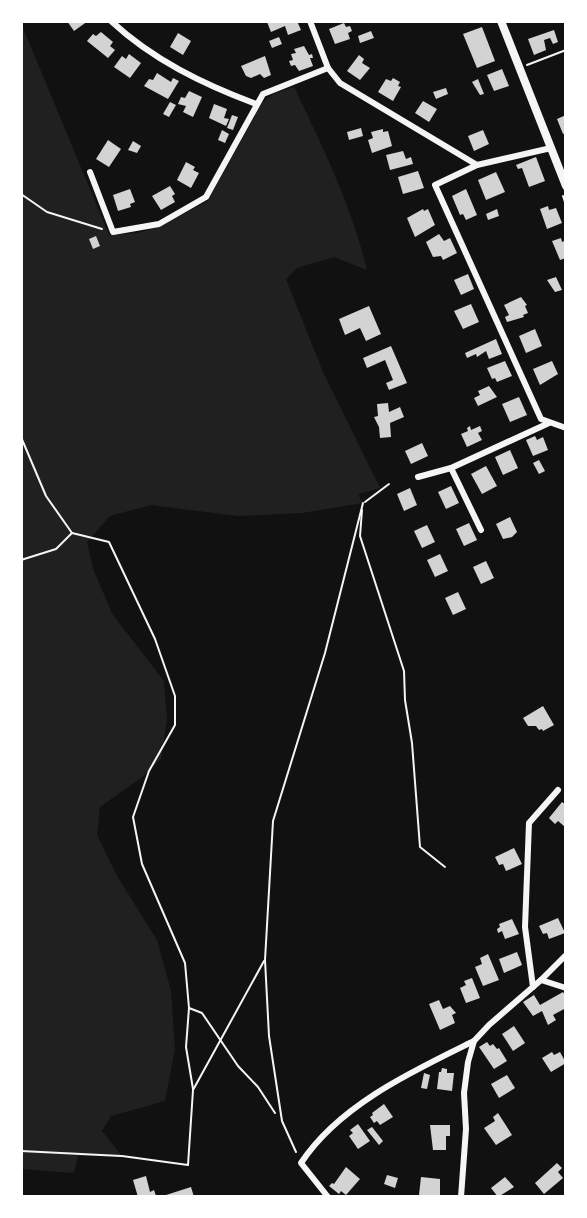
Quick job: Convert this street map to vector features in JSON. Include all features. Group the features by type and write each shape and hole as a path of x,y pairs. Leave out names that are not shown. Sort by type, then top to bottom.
{"street":[{"path":"111,21 164,62 221,91 256,104"},
{"path":"310,21 328,68 340,83 477,166"},
{"path":"501,21 566,186"},
{"path":"90,172 113,232 159,224 206,197 263,94 328,68"},
{"path":"551,148 477,166 435,185 541,419 566,428"},
{"path":"418,477 451,468 549,423"},
{"path":"451,468 481,530"},
{"path":"533,987 525,927 529,823 558,790"},
{"path":"328,1197 301,1163 314,1142 367,1100 402,1077 474,1041 566,955"},
{"path":"541,981 566,988"},
{"path":"461,1197 466,1129 464,1093 474,1041"}],"path":[{"path":"520,68 566,50"},
{"path":"21,194 47,212 113,232"},
{"path":"21,438 46,496 72,533 109,542 155,639 175,696 175,725 149,771 133,817 142,864 185,963 189,1008 186,1047 193,1090 188,1165 122,1156 21,1151"},
{"path":"301,1163 282,1121 270,1036 265,960 273,821 325,653 363,503 389,484"},
{"path":"363,503 360,536 404,671 420,847 445,867"},
{"path":"21,560 57,549 72,533"},
{"path":"193,1090 265,960"},
{"path":"189,1008 202,1013 238,1066 258,1087 275,1113"}],"shaded area":[{"path":"21,23 109,235 137,233 159,227 208,201 262,103 275,93 294,87 345,200 367,270 334,257 297,268 286,279 323,372 380,488 358,494 363,503 302,513 238,516 151,505 110,516 87,542 93,569 113,615 164,681 167,720 161,759 141,778 100,807 97,835 117,876 157,940 171,991 175,1049 165,1101 111,1116 102,1131 122,1156 78,1156 74,1173 21,1169"}],"building":[{"path":"67,21 88,21 74,31"},
{"path":"297,21 301,30 288,35 285,26 271,32 267,22"},
{"path":"344,23 346,27 350,26 352,31 348,33 350,39 335,44 329,29"},
{"path":"482,27 495,61 477,68 463,34"},
{"path":"554,30 558,42 553,44 550,38 544,40 546,50 534,55 528,39"},
{"path":"371,31 374,38 360,43 358,36"},
{"path":"101,32 113,42 110,46 115,50 108,58 87,41 93,34 96,36"},
{"path":"178,33 191,41 183,55 170,47"},
{"path":"279,37 282,44 272,48 269,41"},
{"path":"304,46 309,55 312,54 313,58 310,58 313,66 299,71 295,65 291,66 289,61 293,60 291,54 296,53 294,49"},
{"path":"129,54 141,63 130,78 114,67 122,56 126,59"},
{"path":"359,55 364,59 362,63 370,68 360,80 347,71"},
{"path":"265,56 271,75 264,78 260,74 251,78 246,76 241,66"},
{"path":"502,69 509,86 494,91 487,75"},
{"path":"157,73 171,82 173,78 179,81 168,99 144,86 149,79 153,80"},
{"path":"393,78 400,82 398,86 401,87 393,101 378,92 386,79 391,81"},
{"path":"478,79 484,94 480,95 472,82"},
{"path":"446,88 448,94 436,99 433,92"},
{"path":"189,91 202,97 193,117 183,112 186,106 178,104 181,97 185,98"},
{"path":"423,101 437,109 429,122 415,113"},
{"path":"170,102 176,105 169,117 163,114"},
{"path":"214,104 227,109 224,118 229,119 226,126 209,118"},
{"path":"232,115 238,117 233,130 227,128"},
{"path":"566,115 566,133 563,134 557,119"},
{"path":"361,128 363,136 349,140 347,132"},
{"path":"383,129 383,132 388,131 392,146 372,153 368,140 373,138 371,132"},
{"path":"222,130 229,134 225,143 218,140"},
{"path":"483,130 489,144 474,151 468,136"},
{"path":"108,140 121,149 109,167 96,159"},
{"path":"133,141 141,146 137,153 128,150"},
{"path":"403,151 406,159 411,157 413,164 390,170 386,155"},
{"path":"536,157 545,181 529,187 522,168 518,169 516,165"},
{"path":"186,162 199,173 191,188 177,180"},
{"path":"418,171 424,188 403,194 398,177"},
{"path":"496,172 505,192 486,200 478,180"},
{"path":"170,186 175,194 172,196 175,202 161,210 152,196"},
{"path":"130,189 135,202 130,204 131,207 118,211 113,195"},
{"path":"466,189 477,215 466,220 463,214 460,215 452,196"},
{"path":"548,206 549,210 556,208 562,223 547,229 540,209"},
{"path":"428,209 435,225 415,237 407,218"},
{"path":"497,209 499,216 488,220 486,214"},
{"path":"439,234 444,241 450,238 457,253 443,260 441,256 433,257 426,242"},
{"path":"96,236 100,246 93,249 89,239"},
{"path":"561,238 562,242 566,240 566,258 560,260 552,241"},
{"path":"468,274 474,289 461,295 454,280"},
{"path":"556,277 562,290 555,292 547,280"},
{"path":"521,297 527,305 525,306 528,313 523,315 524,317 507,322 505,317 509,315 504,305"},
{"path":"471,304 479,322 463,329 454,311"},
{"path":"369,306 381,334 366,341 360,328 345,335 339,319"},
{"path":"535,329 542,346 526,353 519,336"},
{"path":"496,339 502,354 489,359 486,351 477,357 476,354 467,358 465,353"},
{"path":"391,346 407,383 389,390 386,383 393,380 385,360 367,368 363,358"},
{"path":"505,361 512,376 497,382 495,378 492,379 487,368"},
{"path":"552,361 558,374 540,385 533,369"},
{"path":"489,386 497,397 478,406 474,398 480,395 478,391"},
{"path":"519,397 527,415 510,422 502,404"},
{"path":"388,403 389,412 400,407 404,417 390,423 391,437 380,438 374,417 378,416 377,404"},
{"path":"470,426 471,430 480,426 482,431 478,433 482,440 467,447 461,434 468,431"},
{"path":"535,436 537,440 543,437 548,450 533,456 526,440"},
{"path":"422,443 428,456 411,464 405,451"},
{"path":"510,450 518,468 503,475 495,457"},
{"path":"539,460 545,471 539,474 533,463"},
{"path":"486,466 497,486 482,494 471,474"},
{"path":"451,486 459,503 446,509 438,492"},
{"path":"410,488 417,505 404,511 397,494"},
{"path":"510,517 517,532 512,537 503,539 496,524"},
{"path":"469,523 477,540 464,546 456,529"},
{"path":"427,525 435,542 422,548 414,531"},
{"path":"440,554 448,571 435,577 427,560"},
{"path":"486,561 494,578 481,584 473,567"},
{"path":"458,592 466,609 453,615 445,598"},
{"path":"543,706 554,725 543,731 536,726 528,726 523,718"},
{"path":"562,802 566,805 564,826 558,821 555,824 549,818"},
{"path":"514,848 522,864 506,871 495,857"},
{"path":"558,918 565,933 549,939 539,926"},
{"path":"512,919 519,934 505,939 502,931 498,933 497,929 499,924"},
{"path":"517,952 522,965 504,973 499,959"},
{"path":"488,954 499,980 483,986 475,967 482,964 480,958"},
{"path":"472,978 480,998 466,1003 460,988 466,985 464,981"},
{"path":"563,992 566,1008 553,1015 556,1020 548,1025 542,1011 533,1016 523,1002 534,995 540,1005"},
{"path":"439,1000 443,1009 450,1006 456,1013 452,1015 455,1023 440,1030 429,1004"},
{"path":"514,1026 525,1043 513,1051 502,1034"},
{"path":"487,1042 490,1046 493,1044 499,1048 507,1061 494,1069 479,1047"},
{"path":"552,1052 554,1055 560,1052 566,1063 551,1072 542,1058"},
{"path":"442,1068 447,1069 447,1073 454,1073 452,1091 437,1089"},
{"path":"424,1073 430,1075 427,1089 421,1088"},
{"path":"507,1075 515,1088 499,1098 491,1084"},
{"path":"384,1104 393,1117 380,1125 377,1121 374,1123 370,1117 372,1113"},
{"path":"498,1113 512,1135 496,1145 484,1128 495,1121 493,1117"},
{"path":"358,1124 370,1141 358,1149 349,1136 353,1133 350,1130"},
{"path":"430,1125 450,1125 450,1136 446,1136 446,1150 433,1150"},
{"path":"372,1127 383,1141 379,1145 367,1130"},
{"path":"557,1163 562,1168 558,1172 563,1178 544,1194 535,1183"},
{"path":"346,1167 360,1179 346,1195 341,1191 339,1194 329,1186 334,1184"},
{"path":"387,1175 398,1178 395,1188 384,1184"},
{"path":"146,1176 150,1192 154,1190 156,1196 138,1197 133,1180"},
{"path":"421,1177 440,1179 440,1197 419,1195"},
{"path":"505,1177 514,1187 498,1197 491,1188"},
{"path":"191,1187 194,1197 166,1195"}]}
